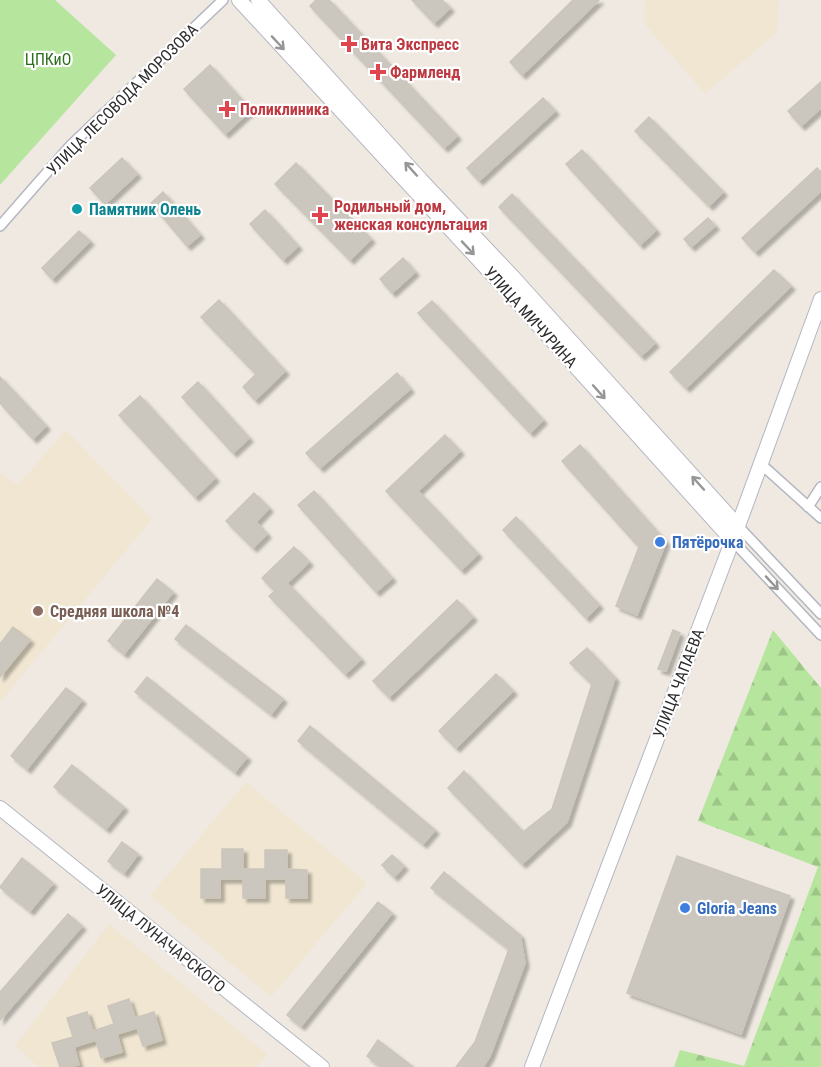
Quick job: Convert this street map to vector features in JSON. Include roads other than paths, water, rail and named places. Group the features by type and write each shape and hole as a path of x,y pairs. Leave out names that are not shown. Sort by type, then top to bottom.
{"street":[{"name":"УЛИЦА ЛЕСОВОДА МОРОЗОВА","path":"0,226 71,145 223,0"},
{"name":"УЛИЦА МИЧУРИНА","path":"239,0 821,635"},
{"name":"УЛИЦА МИЧУРИНА","path":"258,0 821,614"},
{"name":"УЛИЦА ЧАПАЕВА","path":"532,1067 738,526 821,299"},
{"path":"761,464 821,518"},
{"path":"808,507 821,487"},
{"name":"УЛИЦА ЛУНАЧАРСКОГО","path":"0,808 322,1067"}],"place":[{"name":"Вита Экспресс","path":"349,44"},
{"name":"Фармленд","path":"378,72"},
{"name":"Поликлиника","path":"227,109"},
{"name":"Памятник Олень","path":"77,209"},
{"name":"Родильный дом, женская консультация","path":"320,215"},
{"name":"Пятёрочка","path":"660,542"},
{"name":"Средняя школа №4","path":"38,611"},
{"name":"Gloria Jeans","path":"685,908"}],"park label":[{"name":"ЦПКиО","path":"48,59"}]}
